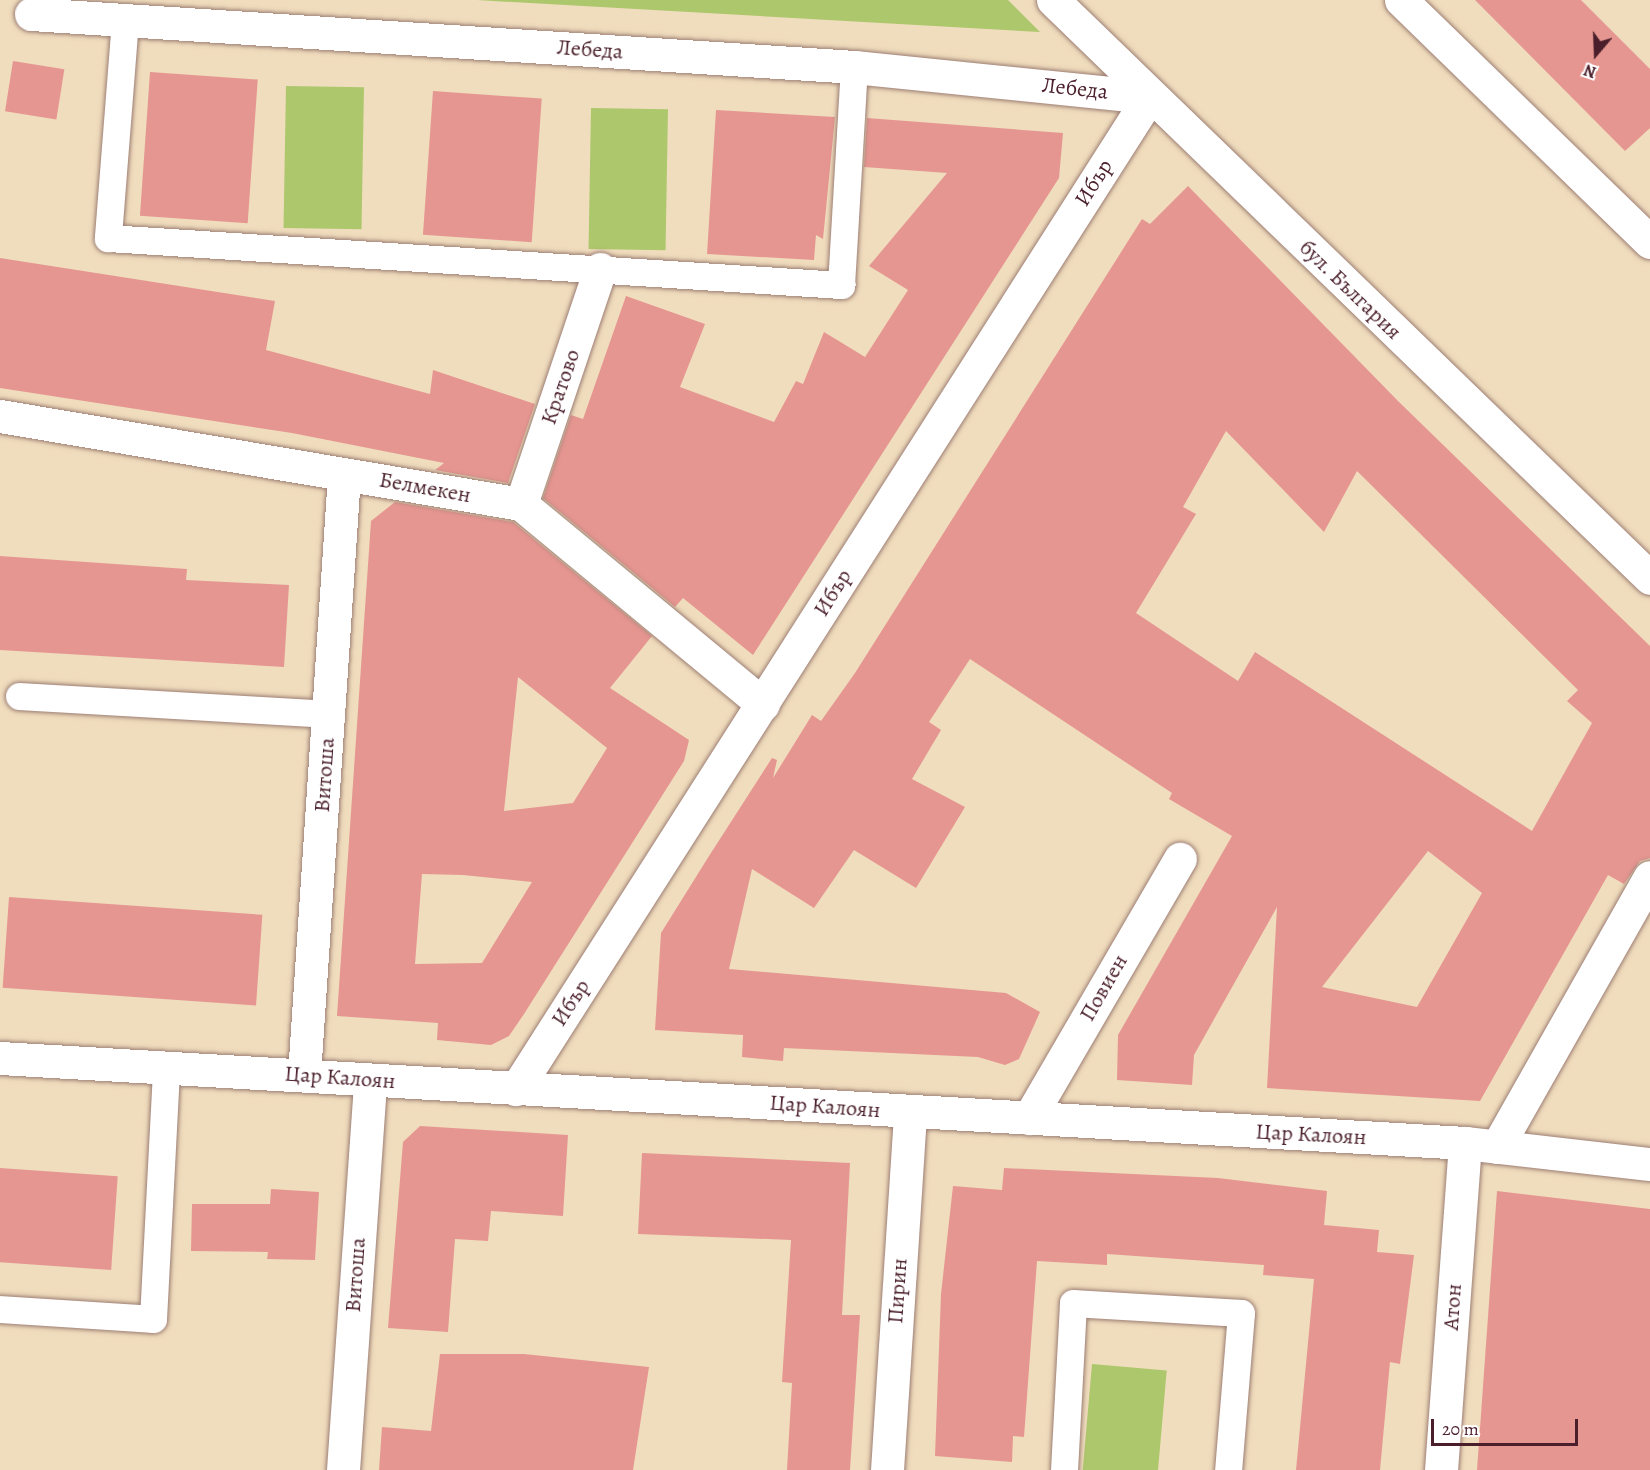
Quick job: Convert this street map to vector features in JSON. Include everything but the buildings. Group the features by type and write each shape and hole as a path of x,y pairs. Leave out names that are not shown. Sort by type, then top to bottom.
{"street":[{"path":"1401,0 1646,230"},
{"name":"бул. България","path":"1065,4 1149,97 1650,578"},
{"name":"Лебеда","path":"31,14 854,67 1149,97"},
{"name":"Ибър","path":"516,1089 1149,97"},
{"name":"Кратово","path":"521,504 600,269"},
{"name":"Белмекен","path":"9,418 521,504 763,704"},
{"name":"Витоша","path":"304,1075 344,474"},
{"name":"Повиен","path":"1029,1118 1180,859"},
{"path":"1497,1147 1650,878"},
{"name":"Цар Калоян","path":"0,1058 1465,1143 1650,1164"},
{"name":"Витоша","path":"343,1470 370,1081"},
{"name":"Пирин","path":"886,1470 910,1112"},
{"name":"Атон","path":"1441,1470 1465,1143"}],"lane":[{"path":"124,20 108,238 841,285 854,67"},
{"path":"19,696 329,714"},
{"path":"0,1309 153,1319 166,1068"},
{"path":"1064,1470 1073,1303 1241,1312 1228,1470"}],"green space":[{"path":"477,0 1008,0 1040,32"},
{"path":"286,86 364,87 362,229 284,228"},
{"path":"591,108 668,109 666,250 589,249"},
{"path":"1092,1364 1167,1371 1158,1470 1083,1470"}]}
